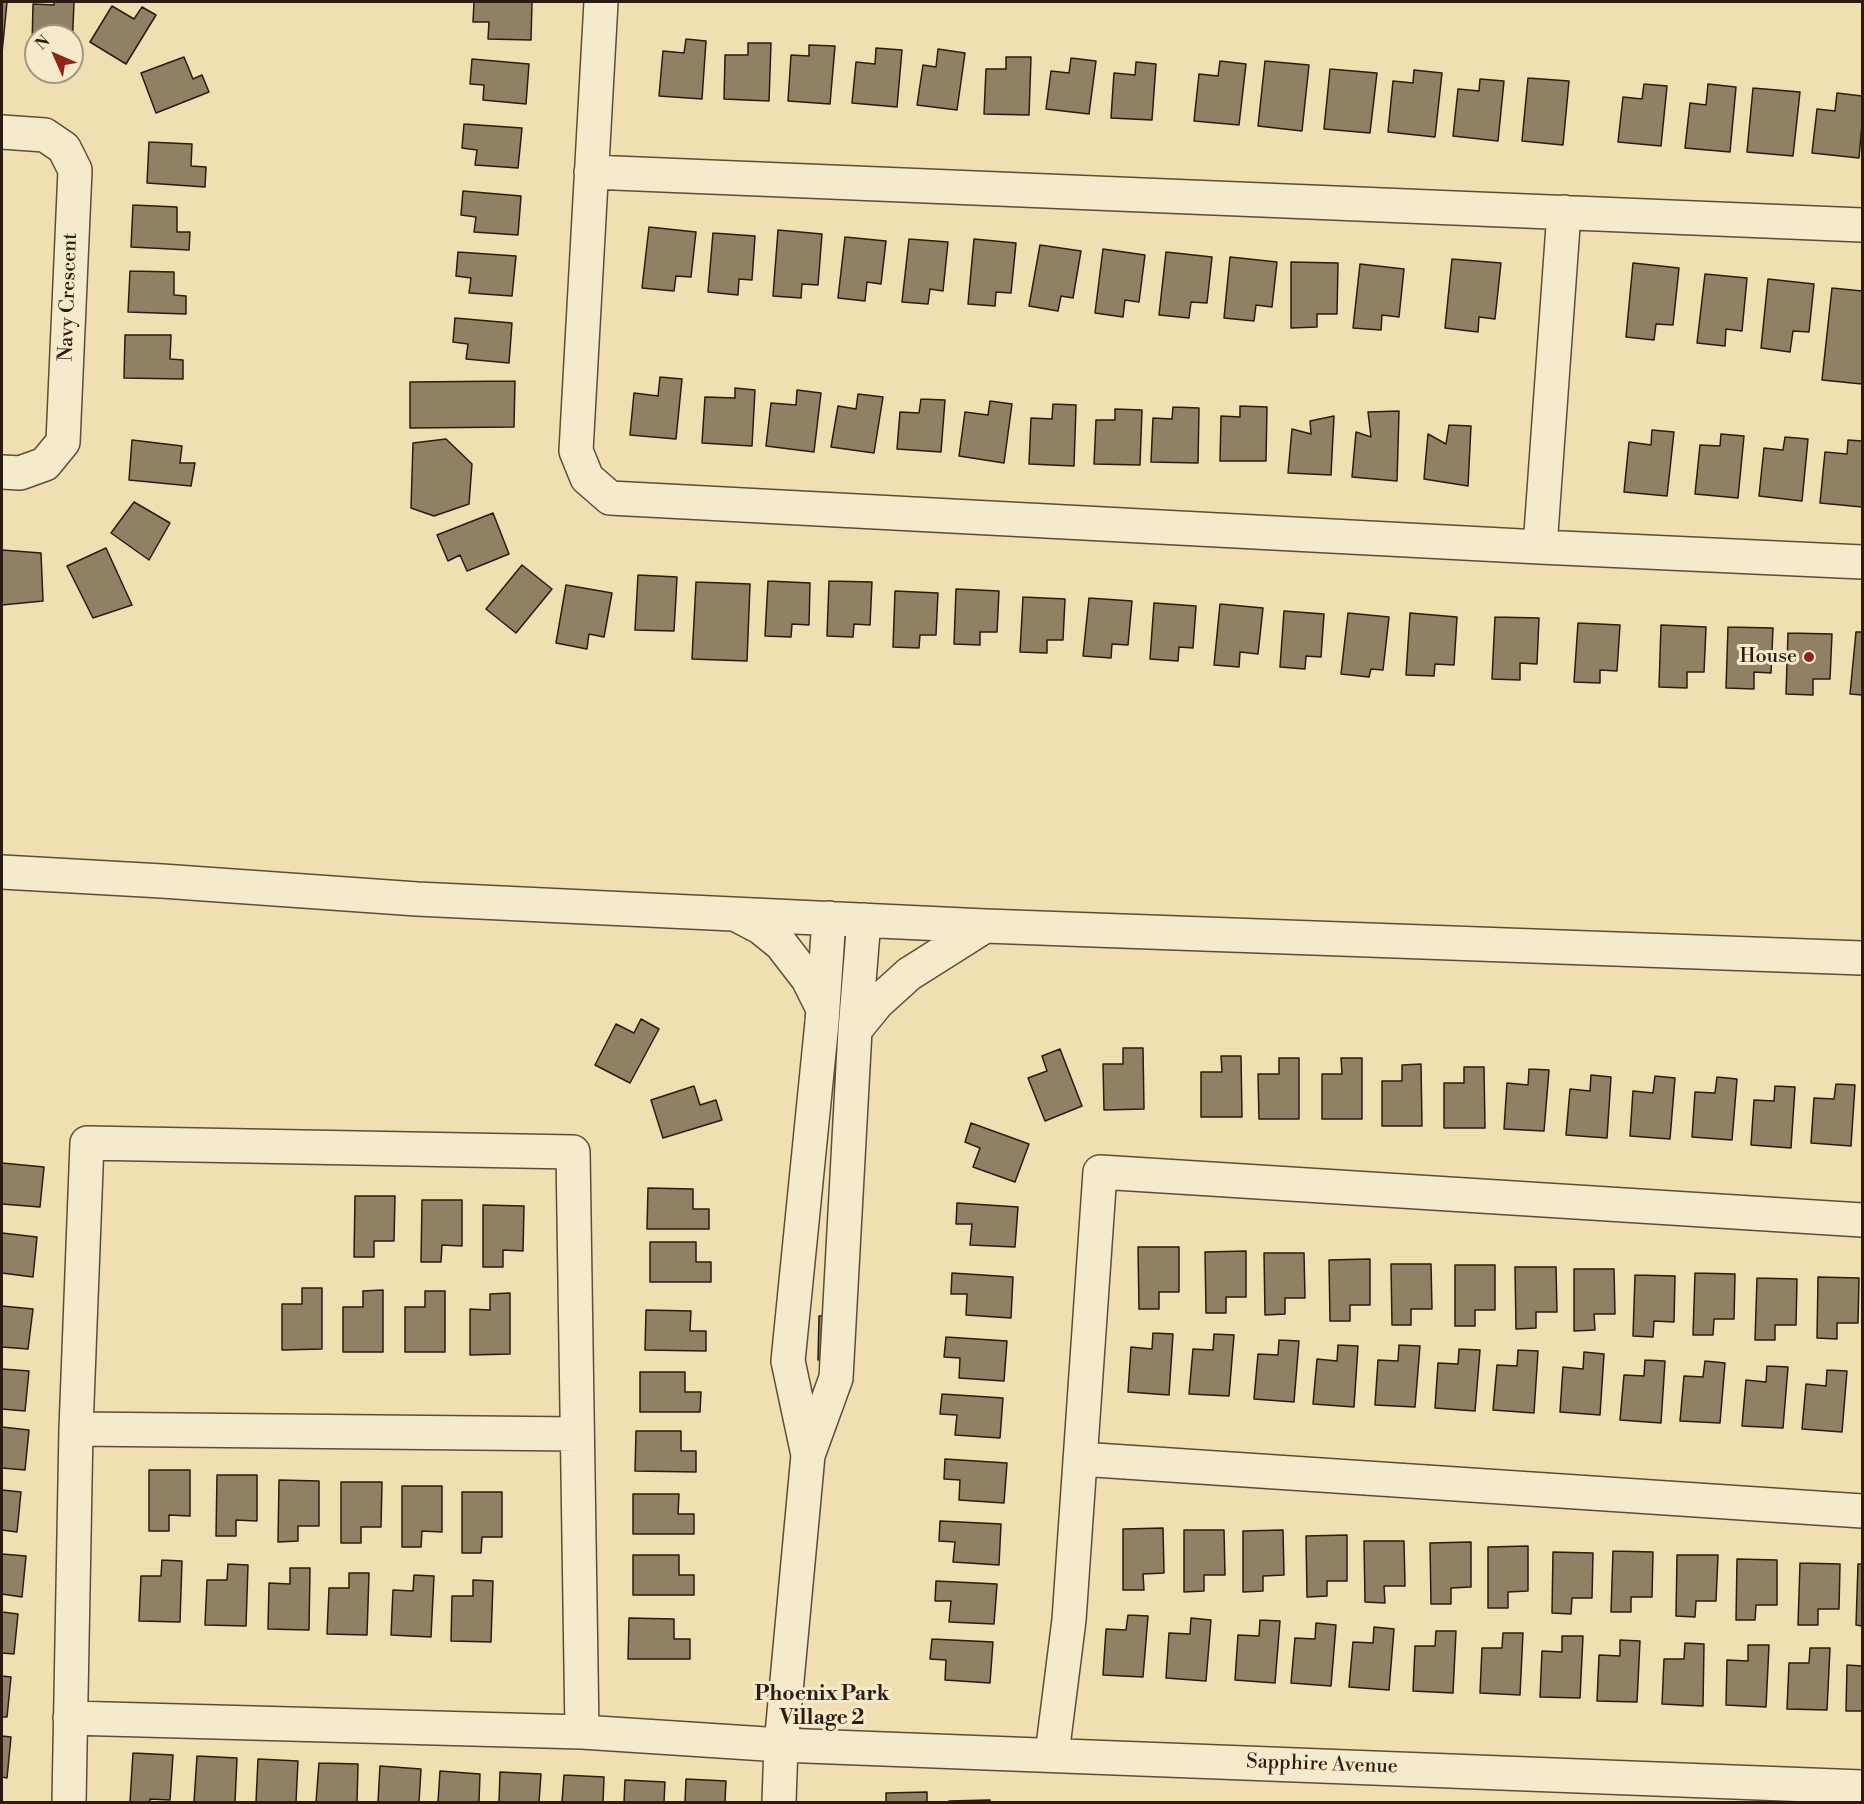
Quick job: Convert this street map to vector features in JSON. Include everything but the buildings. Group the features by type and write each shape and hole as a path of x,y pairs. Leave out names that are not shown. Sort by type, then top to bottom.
{"street":[{"path":"601,2 576,451 587,478 609,498 1863,562"},
{"name":"Navy Crescent","path":"2,132 45,135 64,148 75,170 63,442 45,464 20,473 2,472"},
{"path":"591,172 1863,225"},
{"path":"1540,547 1564,212"},
{"path":"2,872 417,899 985,926 1863,958"},
{"path":"736,914 760,927 781,944 808,979 823,1009"},
{"path":"808,1455 788,1361 823,1009 829,918"},
{"path":"779,1803 781,1745 808,1455 836,1378 855,1030 864,920"},
{"path":"855,1030 877,1003 909,974 985,926"},
{"path":"69,1803 76,1429 87,1143 573,1152 582,1732"},
{"path":"1052,1754 1069,1620 1100,1172 1863,1220"},
{"path":"76,1429 577,1434"},
{"path":"1080,1459 1863,1511"},
{"name":"Sapphire Avenue","path":"70,1718 582,1732 781,1745 1863,1787"}],"place":[{"name":"House","path":"1809,657"}],"district":[{"name":"Phoenix Park Village 2","path":"822,1707"}]}
